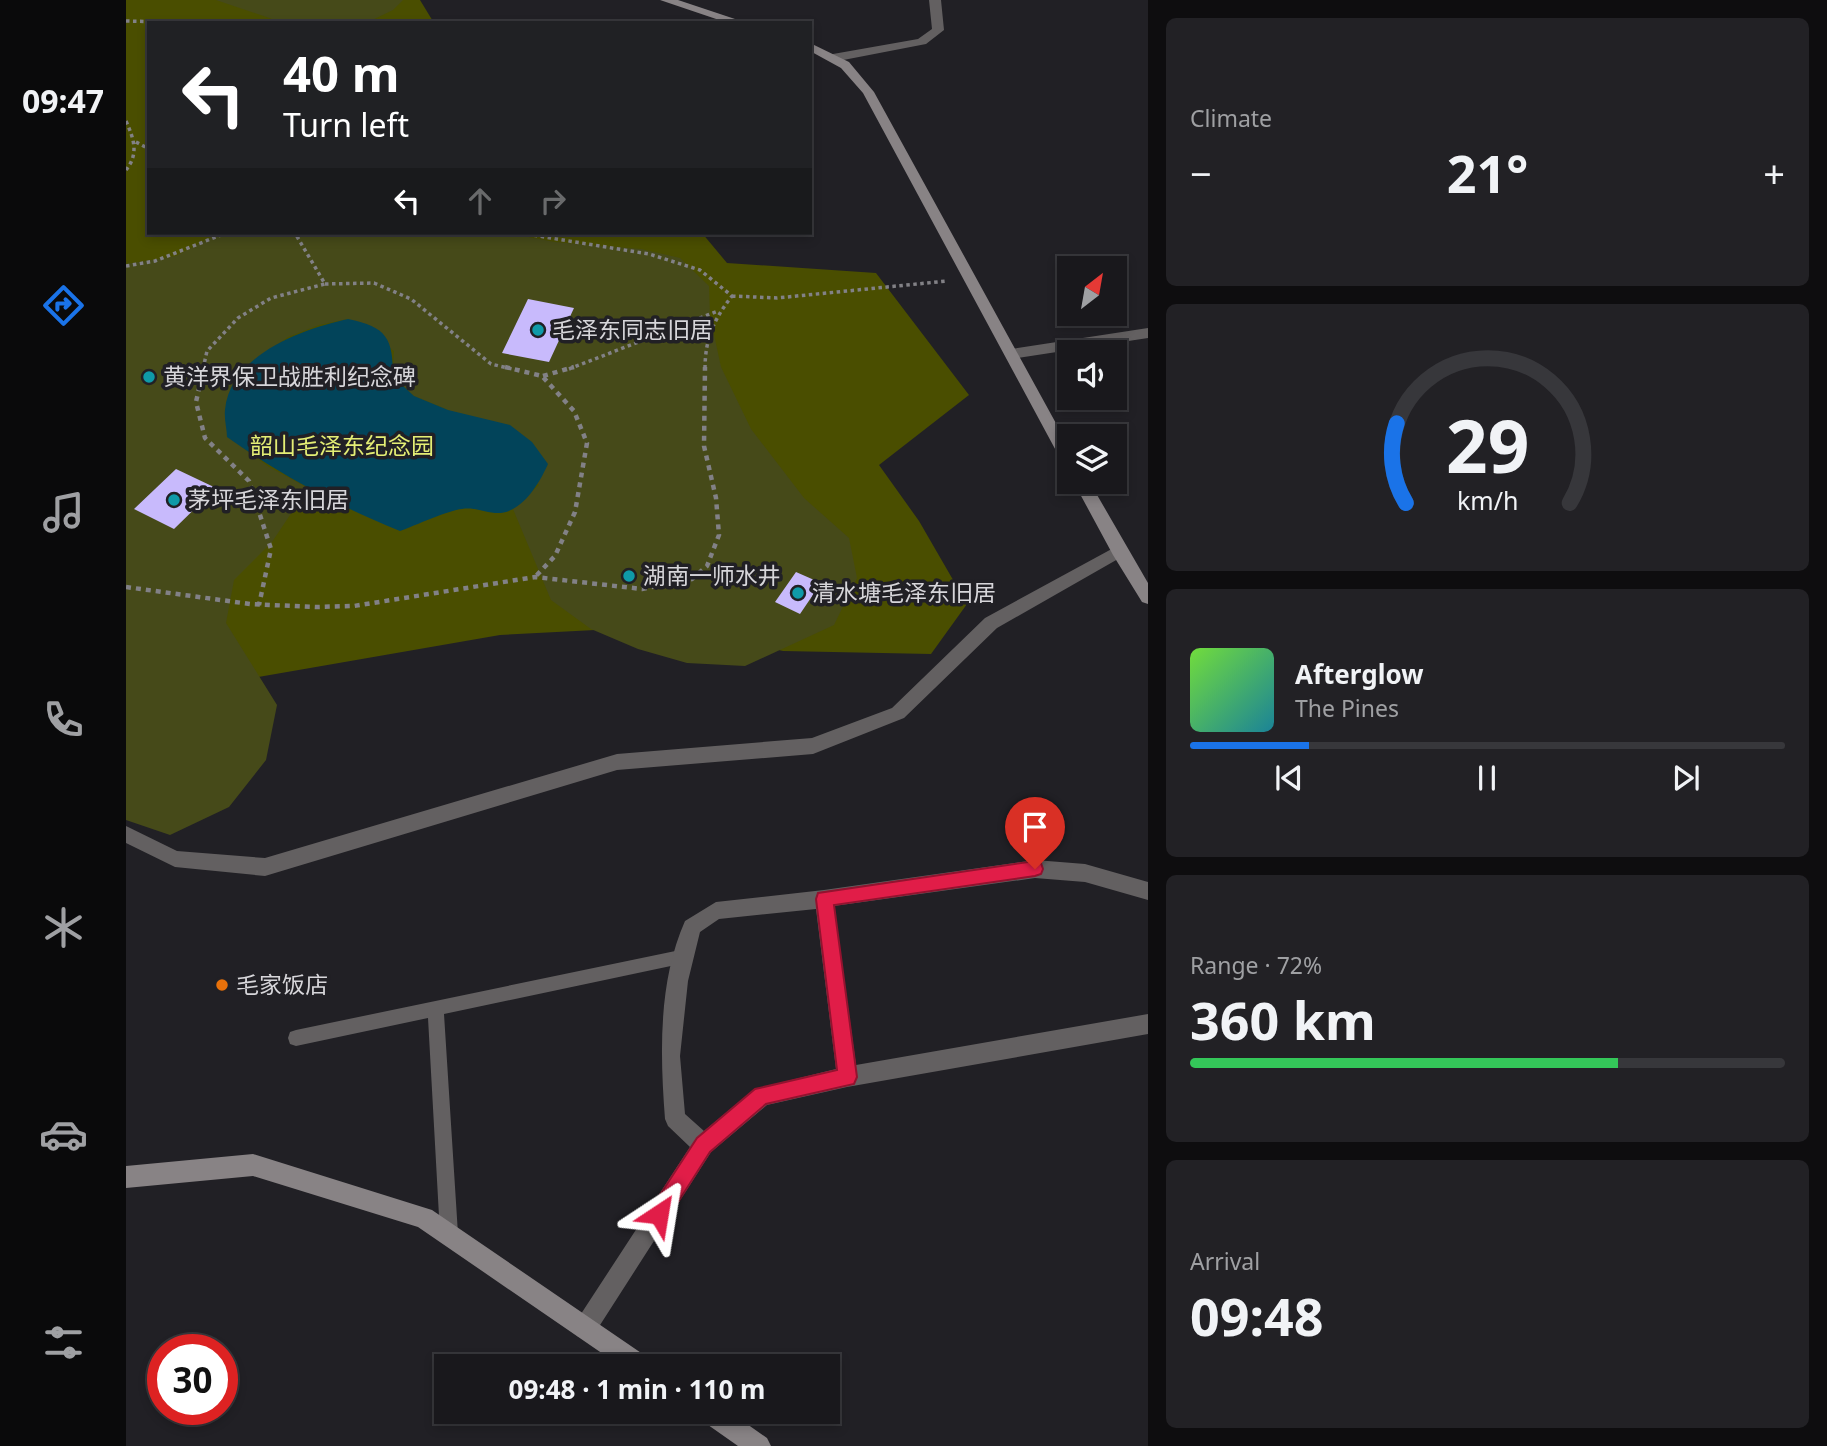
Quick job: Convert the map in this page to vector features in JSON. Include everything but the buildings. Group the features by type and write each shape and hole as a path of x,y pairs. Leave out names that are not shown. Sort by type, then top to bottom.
{"main road":[{"path":"666,0 734,21"},
{"path":"812,47 845,65 868,92 1057,438"},
{"path":"1088,494 1148,597"},
{"path":"126,1178 253,1165 424,1218 623,1354"},
{"path":"727,1424 759,1446"}],"street":[{"path":"833,58 922,42 938,30 935,0"},
{"path":"1011,354 1148,333"},
{"path":"126,834 176,859 265,867 617,762 813,746 898,713 991,623 1119,551"},
{"path":"704,1145 675,1119 670,1056 678,981 692,927 716,911 824,899 1035,869 1085,873 1148,891"},
{"path":"824,899 847,1077"},
{"path":"585,1328 704,1145 762,1096 847,1077 1148,1024"}],"lane":[{"path":"296,1038 685,956"},
{"path":"436,1010 449,1234"}],"path":[{"path":"126,21 147,22"},
{"path":"126,121 136,142 133,162 126,170"},
{"path":"136,142 147,148"},
{"path":"126,266 155,261 221,235"},
{"path":"296,235 325,284"},
{"path":"532,235 649,254 699,270 732,296 777,298 970,279"},
{"path":"259,605 271,549 249,481 205,438 197,402 207,351 238,318 271,298 325,284 374,284 411,299 491,364 542,376 572,370 681,322 719,311"},
{"path":"126,587 259,605 315,607 354,606 535,577 642,589 692,579 707,566 719,535 716,498 704,446 705,356 715,317 732,296"},
{"path":"535,577 555,556 575,512 587,443 574,411 542,376"}],"green space":[{"name":"韶山毛泽东纪念园","path":"126,0 420,0 433,21 147,21 147,235 704,235 727,263 876,273 969,395 879,465 919,521 967,604 931,654 783,651 673,626 500,635 247,679 126,652"},
{"path":"216,0 403,0 393,10 370,21 278,21"},
{"path":"517,235 555,242 641,249 680,258 709,286 710,316 721,367 751,429 804,498 849,538 857,578 834,625 745,666 687,663 638,649 591,629 551,600 513,509 539,485 448,410 414,396 393,377 394,351 348,319 319,325 288,337 248,365 228,437 269,467 308,488 272,542 234,580 226,623 277,705 266,760 229,807 170,835 126,820 126,264 176,256 213,236"}],"water":[{"path":"348,319 371,326 385,336 391,353 393,377 414,396 448,410 510,425 532,442 548,464 534,489 521,504 513,509 495,513 471,509 456,510 400,531 311,489 227,437 225,410 230,391 240,374 254,360 290,338"}],"place":[{"name":"毛泽东同志旧居","path":"538,330"},
{"name":"黄洋界保卫战胜利纪念碑","path":"149,377"},
{"name":"茅坪毛泽东旧居","path":"174,500"},
{"name":"湖南一师水井","path":"629,576"},
{"name":"清水塘毛泽东旧居","path":"798,593"},
{"name":"毛家饭店","path":"222,985"}],"route":[{"path":"659,1214 704,1145 762,1096 847,1077 824,899 1035,869"}]}
